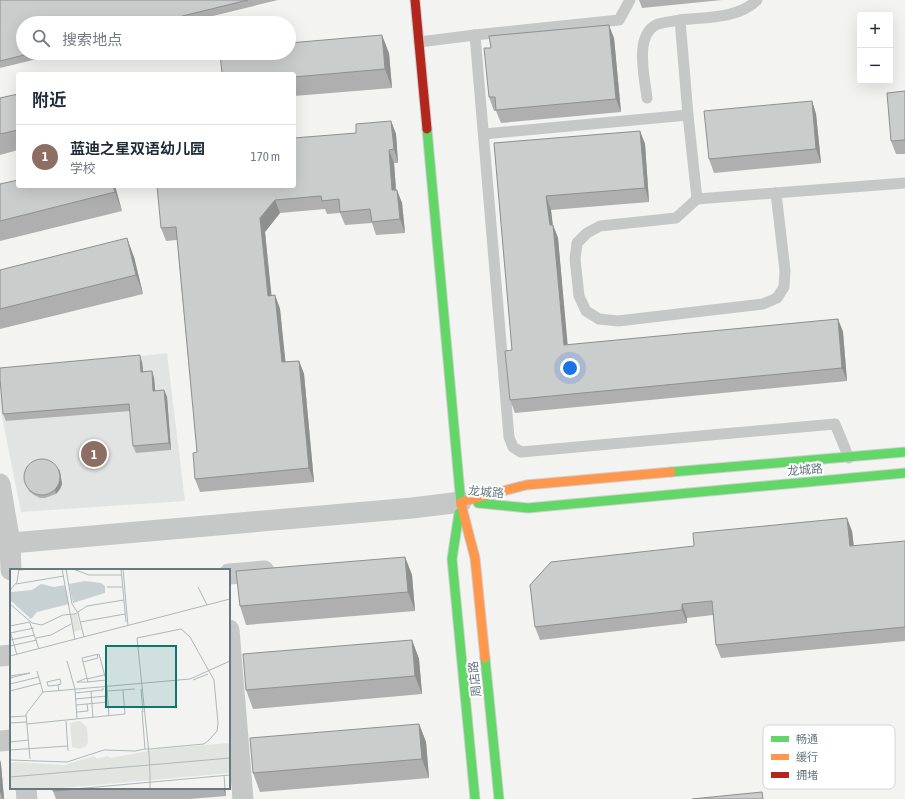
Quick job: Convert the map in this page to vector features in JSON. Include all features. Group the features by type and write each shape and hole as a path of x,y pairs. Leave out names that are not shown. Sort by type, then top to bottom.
{"street":[{"path":"5,543 412,508 461,502 456,432 415,0"},
{"name":"龙城路","path":"461,502 526,485 905,452"},
{"name":"龙城路","path":"461,502 528,508 905,472"},
{"path":"0,484 5,543 11,569"},
{"name":"周店路","path":"461,502 475,558 499,799"},
{"name":"周店路","path":"461,502 452,559 475,799"},
{"path":"230,574 283,570"},
{"path":"230,642 243,799"},
{"path":"0,656 10,655"},
{"path":"492,737 508,799"},
{"path":"466,799 469,739"},
{"path":"0,741 10,740"},
{"path":"26,789 27,799"}],"lane":[{"path":"419,42 619,20 630,0"},
{"path":"647,98 642,61 642,47 647,34 657,24 730,14 750,7 757,0"},
{"path":"680,20 697,199"},
{"path":"475,35 510,437 513,447 521,452 836,424 849,458"},
{"path":"484,134 688,115"},
{"path":"776,193 784,271 784,287 777,298 763,304 618,320 599,319 586,311 579,296 574,259 577,243 587,233 600,226 676,218 697,199 905,183"}],"shaded area":[{"path":"167,353 185,501 21,512 0,407 0,371"}],"building":[{"path":"0,0 248,0 183,16 16,16 16,57 0,61"},
{"path":"609,25 616,99 496,110 495,97 489,97 484,48 491,48 489,36"},
{"path":"382,35 385,69 296,77 296,72 222,72 221,60 296,60 296,42"},
{"path":"905,91 905,140 891,141 887,93"},
{"path":"16,94 16,130 0,134 0,98"},
{"path":"812,101 816,149 709,159 704,111"},
{"path":"391,121 394,149 389,150 392,190 397,190 400,219 372,222 370,209 340,212 339,199 322,201 321,196 275,200 260,218 268,296 275,295 282,362 299,361 309,468 195,479 193,453 197,452 176,227 161,228 157,188 296,188 296,138 356,133 356,124"},
{"path":"640,131 645,188 546,196 550,225 553,225 564,345 838,319 842,368 510,400 505,351 512,350 494,143"},
{"path":"16,180 16,188 114,188 115,192 0,221 0,184"},
{"path":"127,238 136,275 0,309 0,270"},
{"path":"140,355 141,372 152,371 153,391 164,390 169,443 133,446 129,404 3,414 0,368"},
{"path":"46,459 55,464 59,470 59,484 55,490 46,495 38,495 29,490 25,484 24,473 29,464 35,460"},
{"path":"847,518 850,546 905,541 905,627 716,645 712,601 682,604 682,610 535,627 530,585 551,562 694,546 693,533"},
{"path":"405,557 408,592 240,606 236,571"},
{"path":"412,640 415,676 246,690 243,654"},
{"path":"419,724 422,759 253,773 250,738"},
{"path":"53,789 78,789 53,791"},
{"path":"762,792 763,799 692,799"}],"traffic: fast":[{"path":"427,129 461,504"},
{"path":"671,472 905,452"},
{"path":"478,503 528,508 905,473"},
{"path":"459,513 452,559 475,799"},
{"path":"485,658 499,799"}],"traffic: slow":[{"path":"461,502 526,485 671,472"},
{"path":"461,504 475,558 485,658"}],"traffic: jam":[{"path":"415,0 427,129"}],"place":[{"name":"蓝迪之星双语幼儿园","path":"94,454"}]}
